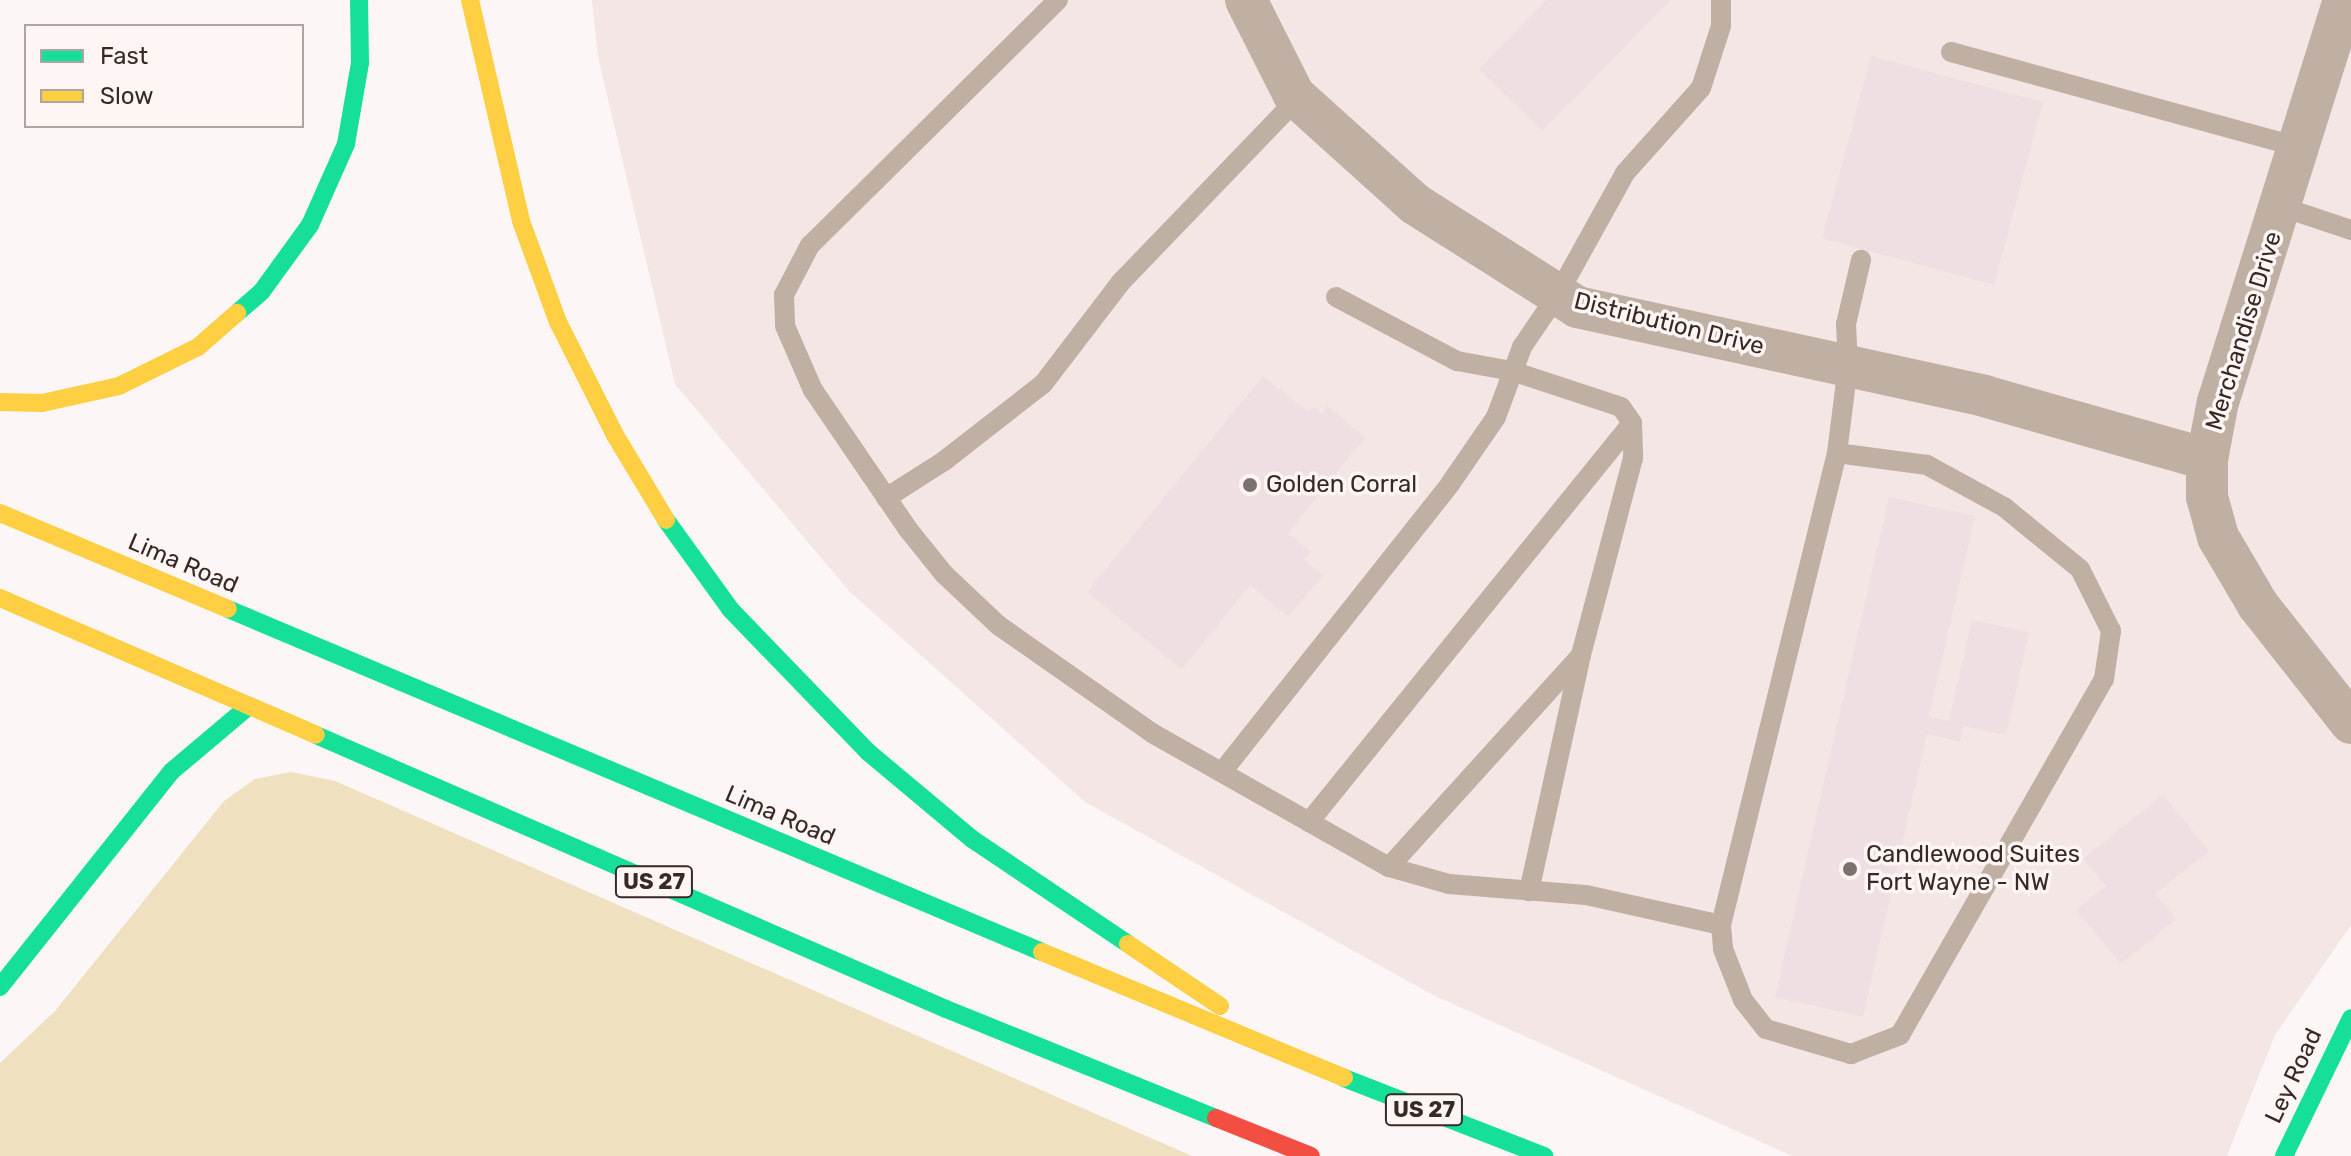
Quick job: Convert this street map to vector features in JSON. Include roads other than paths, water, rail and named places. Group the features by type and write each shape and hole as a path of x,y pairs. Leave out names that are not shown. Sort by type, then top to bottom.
{"main road":[{"path":"0,402 42,403 119,386 198,347 262,291 310,225 346,144 360,63 359,0"},
{"path":"470,0 521,221 558,322 655,500 731,610 868,752 972,839 1305,1063"},
{"name":"Lima Road","path":"0,513 1305,1063 1544,1156"},
{"name":"US 27","path":"0,598 946,1009 1311,1156"},
{"path":"0,987 172,771 249,706"},
{"name":"Ley Road","path":"2284,1156 2351,1018"}],"street":[{"name":"Distribution Drive","path":"1246,0 1298,98 1415,204 1577,307 1984,396 2207,459"},
{"name":"Merchandise Drive","path":"2344,0 2282,207 2218,401 2207,459 2207,497 2218,537 2258,605 2351,723"}],"lane":[{"path":"1058,0 903,148 810,245 792,272 784,295 785,326 813,390 886,498 944,574 998,625 1152,733 1389,867 1449,884 1586,895 1721,925"},
{"path":"1222,772 1450,484 1496,417 1522,347 1558,294 1625,173 1701,88 1721,26 1721,0"},
{"path":"1951,52 2299,147"},
{"path":"886,498 944,461 1043,384 1121,282 1298,98"},
{"path":"2282,207 2351,230"},
{"path":"1837,453 1927,465 2004,507 2080,569 2111,631 2104,679 1900,1035 1851,1054 1766,1029 1743,1000 1723,949 1721,925 1837,453 1848,366 1846,324 1861,260"},
{"path":"1336,297 1457,361 1512,371 1621,407 1632,423 1633,458 1581,655 1529,891"},
{"path":"1309,822 1632,423"},
{"path":"1389,867 1581,655"}],"place":[{"name":"Golden Corral","path":"1250,485"},
{"name":"Candlewood Suites Fort Wayne - NW","path":"1850,869"}]}
